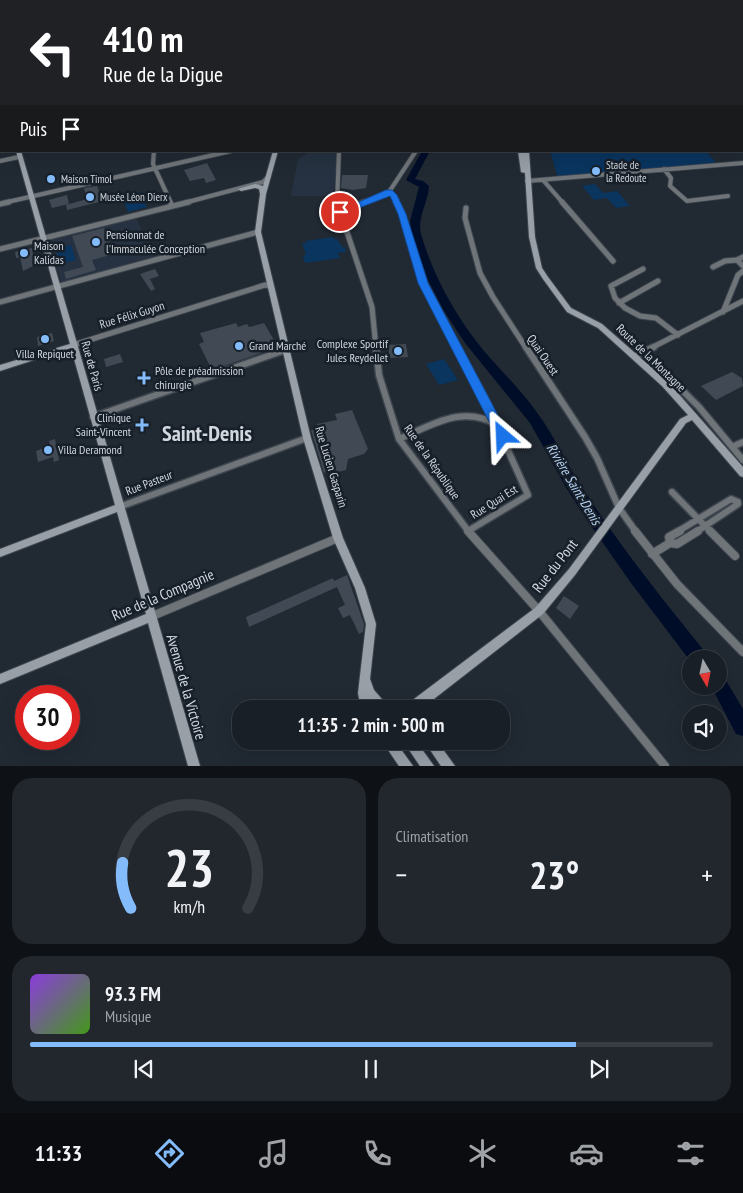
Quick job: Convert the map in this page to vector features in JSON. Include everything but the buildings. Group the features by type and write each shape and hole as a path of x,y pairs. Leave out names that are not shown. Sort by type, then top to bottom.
{"street":[{"path":"154,152 155,169 172,206"},
{"path":"0,204 227,152"},
{"path":"0,302 258,232 263,194 276,152"},
{"name":"Rue de la République","path":"340,152 336,198 372,307 379,375 399,439 468,531 539,610 665,766"},
{"path":"340,212 389,192 415,152"},
{"name":"Route de la Montagne","path":"520,152 527,180 532,237 539,268 545,278 569,310 600,326 665,384 743,473"},
{"name":"Route de la Montagne","path":"526,152 527,180"},
{"path":"0,161 18,154"},
{"name":"Rue de Paris","path":"18,154 150,617"},
{"path":"527,180 743,163"},
{"path":"664,169 671,178 670,186 687,201 728,196"},
{"path":"0,249 241,189 263,182 270,176"},
{"path":"543,180 613,261"},
{"path":"241,189 258,186 262,188 263,194"},
{"name":"Rue Quai Est","path":"389,192 393,195 402,214 423,283 497,424 528,495 468,531"},
{"name":"Quai Ouest","path":"466,208 465,218 480,273 493,297 597,458 619,508 652,554 677,584 743,652"},
{"name":"Rue Lucien Gasparin","path":"258,232 307,438 338,538 360,588 370,624 363,693 365,700"},
{"path":"714,267 718,263 743,258"},
{"path":"737,260 743,266"},
{"path":"643,269 611,286 613,293 619,303 640,316 660,320 678,335"},
{"path":"723,312 738,275 743,271"},
{"path":"619,303 658,281"},
{"name":"Rue Félix Guyon","path":"0,368 265,286 271,286"},
{"path":"729,297 742,301"},
{"path":"635,356 742,301"},
{"path":"93,417 285,350"},
{"path":"644,352 699,407 743,460"},
{"path":"399,439 458,417 470,415 480,416 497,424"},
{"name":"Rue du Pont","path":"422,700 539,610 572,572 683,421 693,416"},
{"name":"Rue Pasteur","path":"0,553 307,438"},
{"path":"732,448 743,442"},
{"path":"672,492 736,556"},
{"path":"652,554 670,543 677,544 706,526 738,502 731,499 669,537 670,543"},
{"name":"Rue de la Compagnie","path":"0,680 338,538"},
{"name":"Avenue de la Victoire","path":"150,617 194,766"},
{"path":"365,680 370,693 376,700"},
{"path":"394,750 406,766"},
{"path":"416,750 428,766"},
{"path":"437,750 449,766"}],"shaded area":[{"path":"309,152 338,152 334,196 291,196 298,159"},
{"name":"Stade de la Redoute","path":"550,152 707,152 717,164 558,178"},
{"path":"595,184 603,193 617,191 630,206 616,208 607,198 594,200 582,186"},
{"path":"140,192 147,207 128,212 122,197"},
{"path":"136,218 155,257 61,283 49,241"},
{"path":"333,237 337,239 342,247 345,247 346,252 338,253 340,258 305,263 303,256 306,254 302,244 306,243 305,241"},
{"path":"71,245 76,260 60,264 56,249"},
{"path":"444,359 458,380 439,385 426,364"}],"waterway":[{"name":"Rivière Saint-Denis","path":"425,152 410,180 424,186 415,227 427,264 441,296 469,340 522,401 535,419 572,485 592,515 693,650"},
{"name":"Rivière Saint-Denis","path":"725,695 743,727"}],"place":[{"name":"Stade de la Redoute","path":"596,171"},
{"name":"Maison Timol","path":"51,179"},
{"name":"Musée Léon Dierx","path":"90,197"},
{"name":"Pensionnat de l'Immaculée Conception","path":"96,242"},
{"name":"Maison Kalidas","path":"24,253"},
{"name":"Villa Repiquet","path":"45,339"},
{"name":"Grand Marché","path":"239,346"},
{"name":"Complexe Sportif Jules Reydellet","path":"398,351"},
{"name":"Pôle de préadmission chirurgie","path":"144,378"},
{"name":"Clinique Saint-Vincent","path":"142,425"},
{"name":"Villa Deramond","path":"48,450"}],"district":[{"name":"Saint-Denis","path":"207,433"}],"route":[{"path":"340,212 389,192 393,195 402,214 423,283 503,436"}]}
